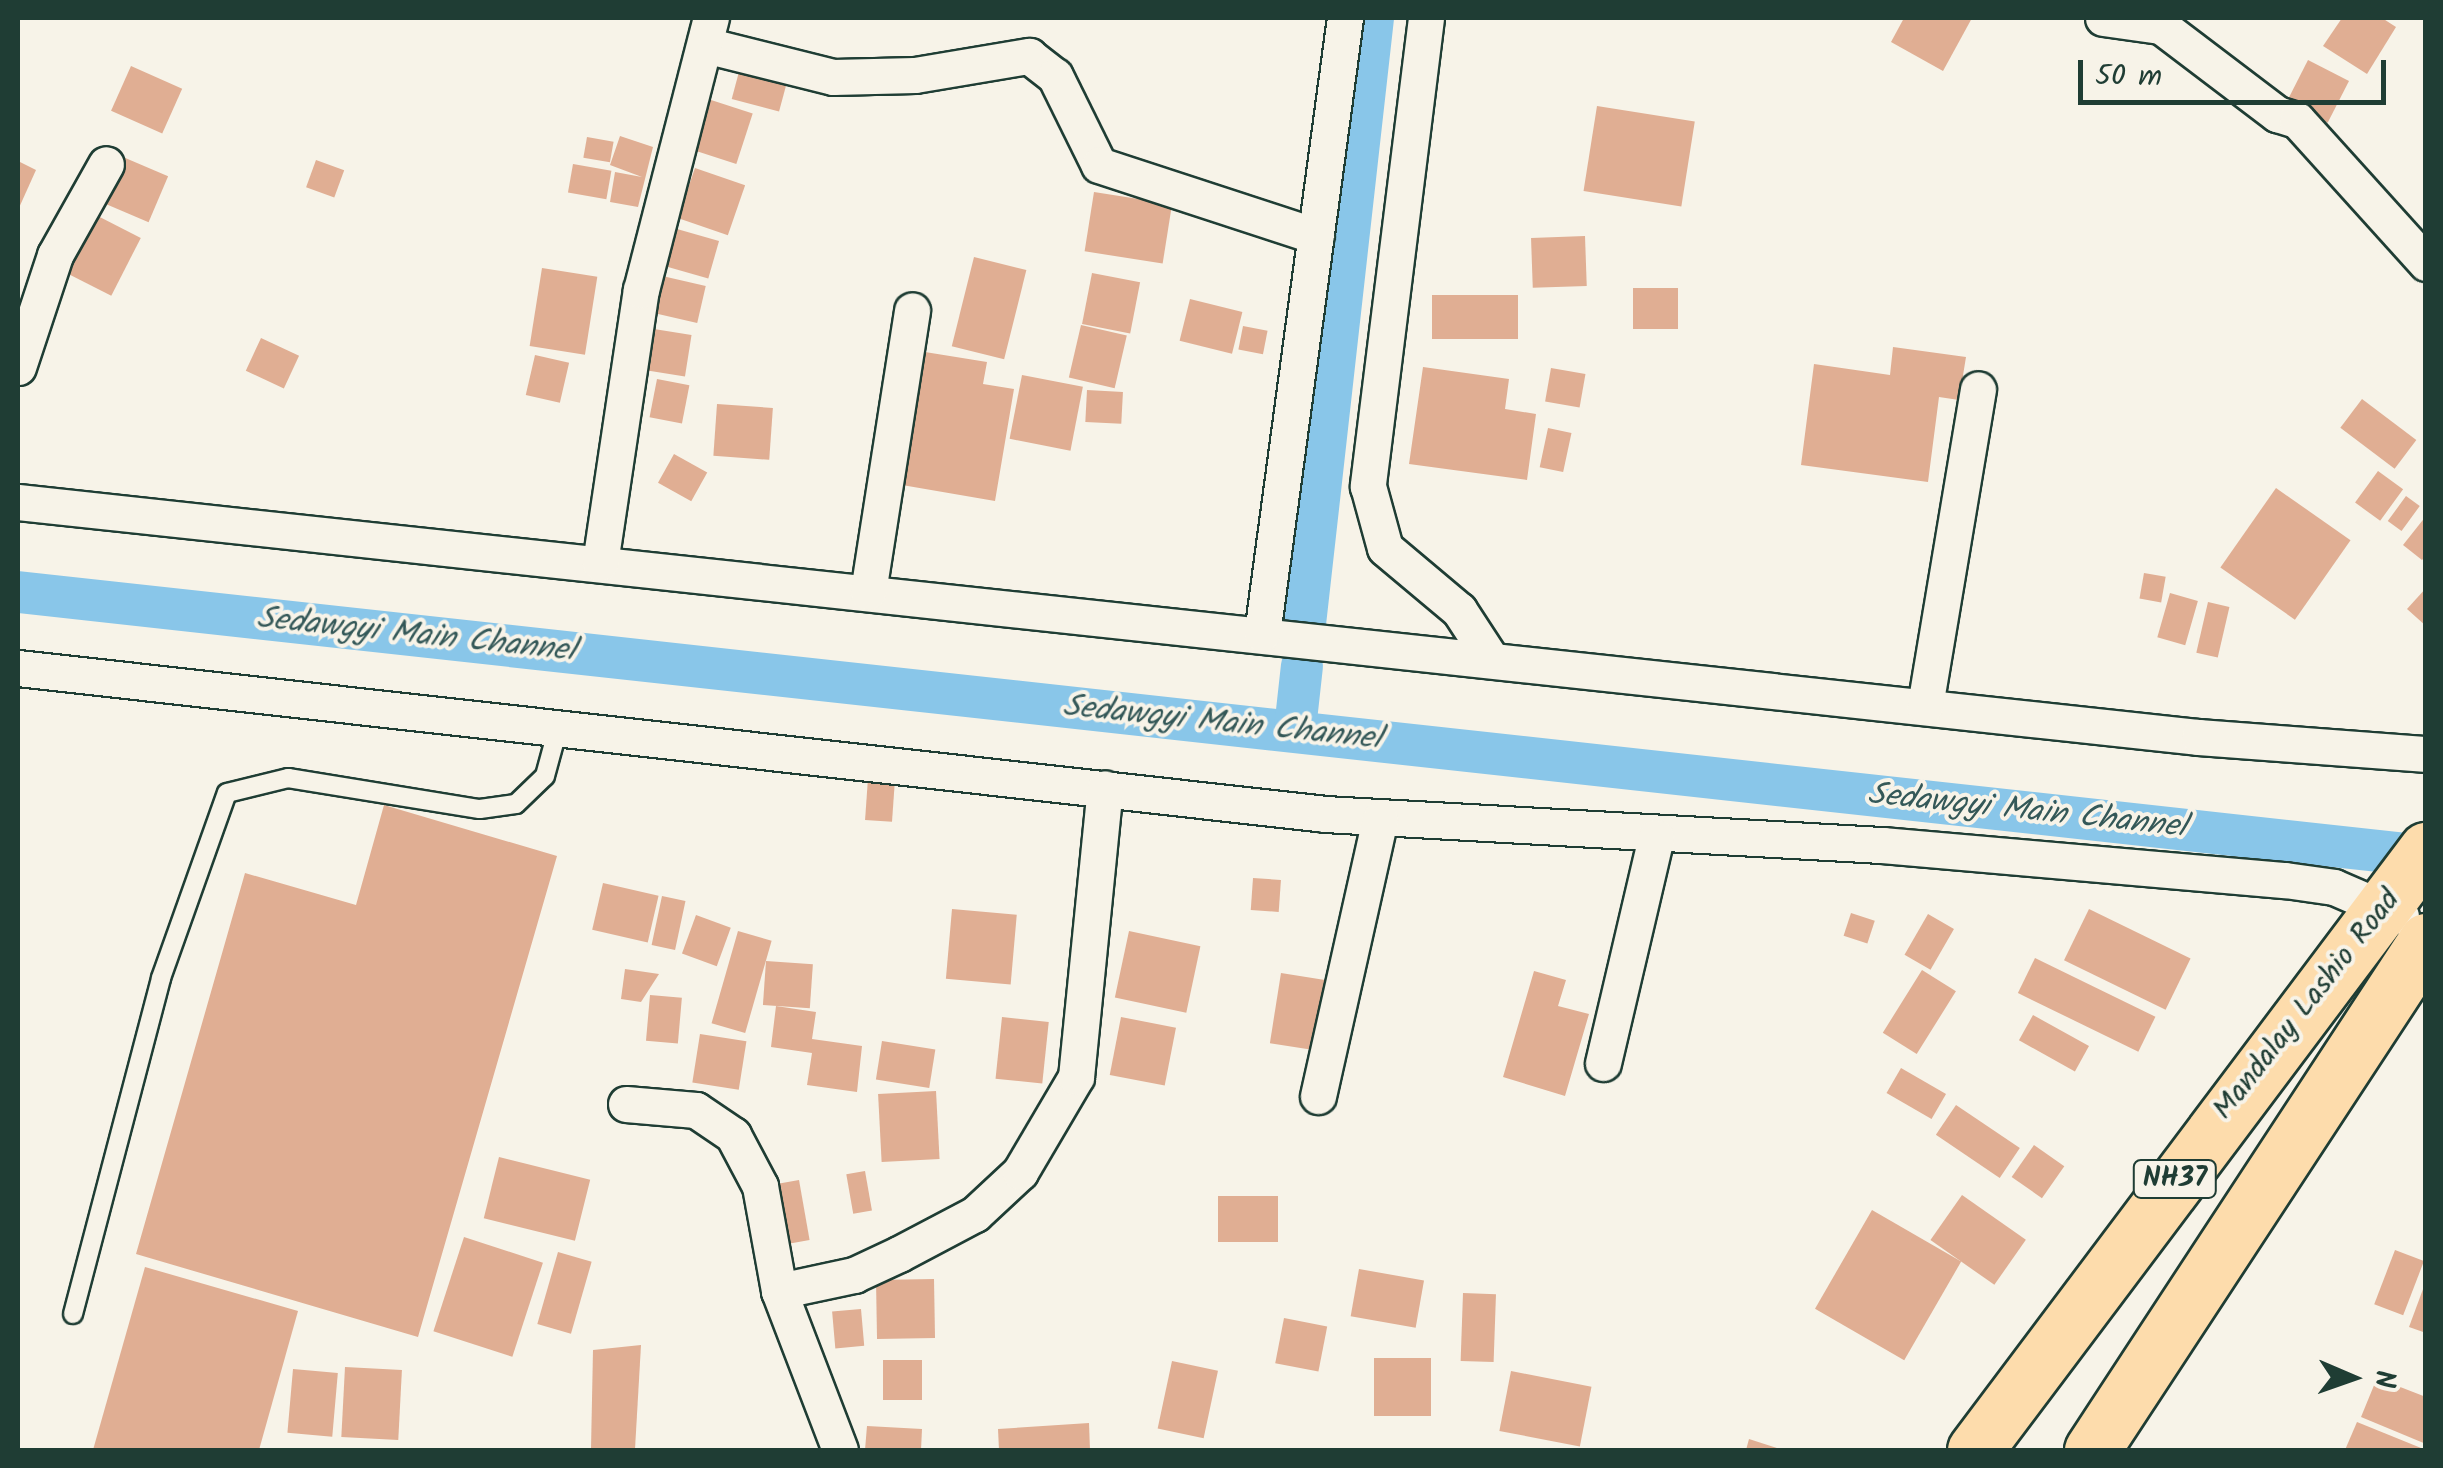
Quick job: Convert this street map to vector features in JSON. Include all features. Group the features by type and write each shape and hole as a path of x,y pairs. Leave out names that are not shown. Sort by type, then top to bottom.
{"highway":[{"name":"Mandalay Lashio Road","path":"1974,1450 2406,892"},
{"name":"Mandalay Lashio Road","path":"2092,1450 2426,942"}],"street":[{"path":"1262,634 1345,18"},
{"path":"1426,18 1368,486 1385,548 1459,610 1489,656"},
{"path":"2103,18 2161,26 2276,114 2297,120 2426,263"},
{"path":"600,563 641,290 708,31 833,77 915,75 1029,56 1054,76 1099,165 1316,236"},
{"path":"18,367 55,255 106,164"},
{"path":"868,592 912,310"},
{"path":"1925,706 1978,389"},
{"path":"18,502 1489,656 1925,706 2426,754"},
{"path":"18,668 1380,819 1656,837 1882,845 2406,892"},
{"path":"778,1290 854,1276 900,1254 975,1214 1020,1172 1076,1076 1105,788"},
{"path":"1318,1096 1380,819"},
{"path":"1603,1063 1656,837"},
{"path":"626,1104 696,1110 733,1135 760,1186 778,1290 840,1450"}],"lane":[{"path":"73,1314 161,978 227,793 288,778 480,809 516,804 544,776 558,728"}],"building":[{"path":"1904,18 1972,18 1943,71 1891,42"},
{"path":"2342,18 2382,18 2396,27 2367,74 2323,46"},
{"path":"2308,60 2349,81 2328,123 2287,102"},
{"path":"131,66 182,89 162,134 111,111"},
{"path":"740,68 787,81 779,112 732,99"},
{"path":"708,99 753,114 736,164 692,149"},
{"path":"1597,106 1695,121 1681,206 1584,191"},
{"path":"620,136 653,147 638,207 610,202 615,172 642,177 610,165"},
{"path":"587,137 614,142 610,162 583,158"},
{"path":"123,157 168,176 149,222 103,203"},
{"path":"316,160 344,170 334,198 306,187"},
{"path":"18,161 36,170 18,210"},
{"path":"573,164 611,171 606,199 568,193"},
{"path":"695,168 745,185 728,235 678,218"},
{"path":"1094,192 1172,204 1163,264 1085,251"},
{"path":"90,212 141,238 111,296 60,270"},
{"path":"670,227 719,241 708,279 659,264"},
{"path":"1585,236 1587,286 1533,288 1531,238"},
{"path":"974,257 1026,270 1004,359 952,346"},
{"path":"542,268 597,277 585,355 530,346"},
{"path":"1092,273 1140,282 1130,333 1082,324"},
{"path":"658,275 706,286 697,323 649,312"},
{"path":"1633,288 1678,288 1678,329 1633,329"},
{"path":"1432,295 1518,295 1518,339 1432,339"},
{"path":"1190,299 1242,312 1232,354 1180,341"},
{"path":"1081,325 1127,336 1115,388 1069,378"},
{"path":"1243,326 1268,331 1263,354 1238,350"},
{"path":"654,329 692,335 685,376 647,370"},
{"path":"261,338 299,356 284,388 246,371"},
{"path":"1893,347 1966,357 1959,400 1939,397 1928,482 1801,465 1814,364 1890,375"},
{"path":"925,352 987,362 983,384 1014,389 995,501 902,485"},
{"path":"535,355 569,363 560,403 526,395"},
{"path":"1423,367 1509,379 1505,409 1536,414 1527,480 1409,464"},
{"path":"1551,368 1585,374 1580,408 1545,401"},
{"path":"1022,375 1083,387 1070,451 1010,439"},
{"path":"657,379 689,385 682,424 650,417"},
{"path":"1087,390 1123,392 1121,424 1085,422"},
{"path":"2362,399 2416,440 2395,469 2340,428"},
{"path":"717,404 773,408 769,460 713,456"},
{"path":"1548,428 1571,433 1563,472 1540,467"},
{"path":"674,454 707,472 691,501 658,483"},
{"path":"2378,471 2403,489 2380,521 2355,503"},
{"path":"2276,488 2351,540 2295,620 2220,567"},
{"path":"2406,496 2420,506 2402,531 2388,521"},
{"path":"2426,516 2426,556 2422,560 2403,545"},
{"path":"2144,573 2166,577 2161,602 2139,599"},
{"path":"2426,588 2426,626 2407,609"},
{"path":"2170,593 2198,601 2185,645 2157,637"},
{"path":"2208,602 2229,607 2218,658 2196,653"},
{"path":"868,778 895,780 892,822 865,820"},
{"path":"384,805 557,856 418,1337 136,1254 245,873 356,905"},
{"path":"1253,878 1281,880 1279,912 1251,910"},
{"path":"603,883 659,896 648,943 592,930"},
{"path":"662,896 685,901 675,950 652,945"},
{"path":"952,909 1017,915 1011,984 946,979"},
{"path":"2089,909 2191,959 2166,1010 2064,960"},
{"path":"1851,913 1875,921 1867,944 1844,936"},
{"path":"1928,914 1954,929 1930,970 1904,955"},
{"path":"696,915 731,928 717,966 682,954"},
{"path":"738,931 772,941 745,1033 712,1023"},
{"path":"1129,931 1200,946 1186,1013 1115,998"},
{"path":"2035,958 2155,1017 2138,1052 2018,993"},
{"path":"766,961 813,964 810,1008 763,1005"},
{"path":"625,969 659,974 641,1002 621,999"},
{"path":"1922,970 1956,991 1917,1054 1883,1033"},
{"path":"1534,971 1566,980 1558,1006 1589,1014 1565,1096 1503,1077"},
{"path":"1281,973 1334,981 1323,1052 1270,1043"},
{"path":"650,995 682,998 678,1044 646,1041"},
{"path":"776,1006 816,1012 812,1039 862,1046 857,1092 807,1085 812,1053 771,1047"},
{"path":"2033,1015 2089,1046 2075,1071 2019,1040"},
{"path":"1002,1017 1049,1022 1042,1084 996,1079"},
{"path":"1121,1017 1176,1028 1165,1086 1110,1075"},
{"path":"700,1034 746,1041 739,1090 692,1082"},
{"path":"882,1041 935,1049 929,1088 876,1080"},
{"path":"1901,1068 1946,1094 1932,1119 1886,1093"},
{"path":"936,1091 940,1159 882,1162 878,1094"},
{"path":"1956,1105 2020,1148 2000,1178 1936,1135"},
{"path":"2034,1145 2064,1166 2042,1198 2012,1177"},
{"path":"499,1157 590,1180 575,1241 484,1218"},
{"path":"865,1171 872,1210 853,1214 846,1174"},
{"path":"799,1180 810,1240 776,1246 766,1186"},
{"path":"1962,1195 2026,1240 1994,1285 1930,1240"},
{"path":"1218,1196 1278,1196 1278,1242 1218,1242"},
{"path":"1872,1210 1961,1262 1904,1360 1815,1309"},
{"path":"464,1237 543,1263 512,1357 433,1331"},
{"path":"2395,1250 2424,1261 2403,1315 2374,1304"},
{"path":"558,1252 592,1262 571,1334 537,1324"},
{"path":"145,1267 298,1311 259,1450 93,1450"},
{"path":"1359,1269 1424,1280 1416,1328 1351,1316"},
{"path":"934,1279 935,1338 877,1339 876,1280"},
{"path":"2426,1281 2426,1333 2409,1327"},
{"path":"1463,1293 1496,1294 1494,1362 1461,1361"},
{"path":"861,1309 864,1346 835,1348 832,1312"},
{"path":"1284,1318 1327,1326 1318,1372 1275,1363"},
{"path":"641,1345 635,1449 591,1449 593,1350"},
{"path":"1374,1358 1431,1358 1431,1416 1374,1416"},
{"path":"883,1360 922,1360 922,1400 883,1400"},
{"path":"1172,1361 1218,1371 1204,1438 1158,1428"},
{"path":"345,1367 402,1370 398,1440 341,1437"},
{"path":"293,1369 338,1373 332,1437 287,1433"},
{"path":"1511,1371 1591,1387 1580,1447 1499,1431"},
{"path":"2377,1378 2426,1397 2426,1444 2361,1417"},
{"path":"2357,1422 2426,1450 2345,1450"},
{"path":"1089,1423 1090,1450 999,1450 998,1429"},
{"path":"867,1426 922,1429 921,1450 865,1450"},
{"path":"1749,1439 1783,1450 1746,1450"}],"waterway":[{"path":"1305,624 1373,18"},
{"name":"Sedawgyi Main Channel","path":"18,592 2426,856"},
{"path":"1295,729 1302,666"}]}
